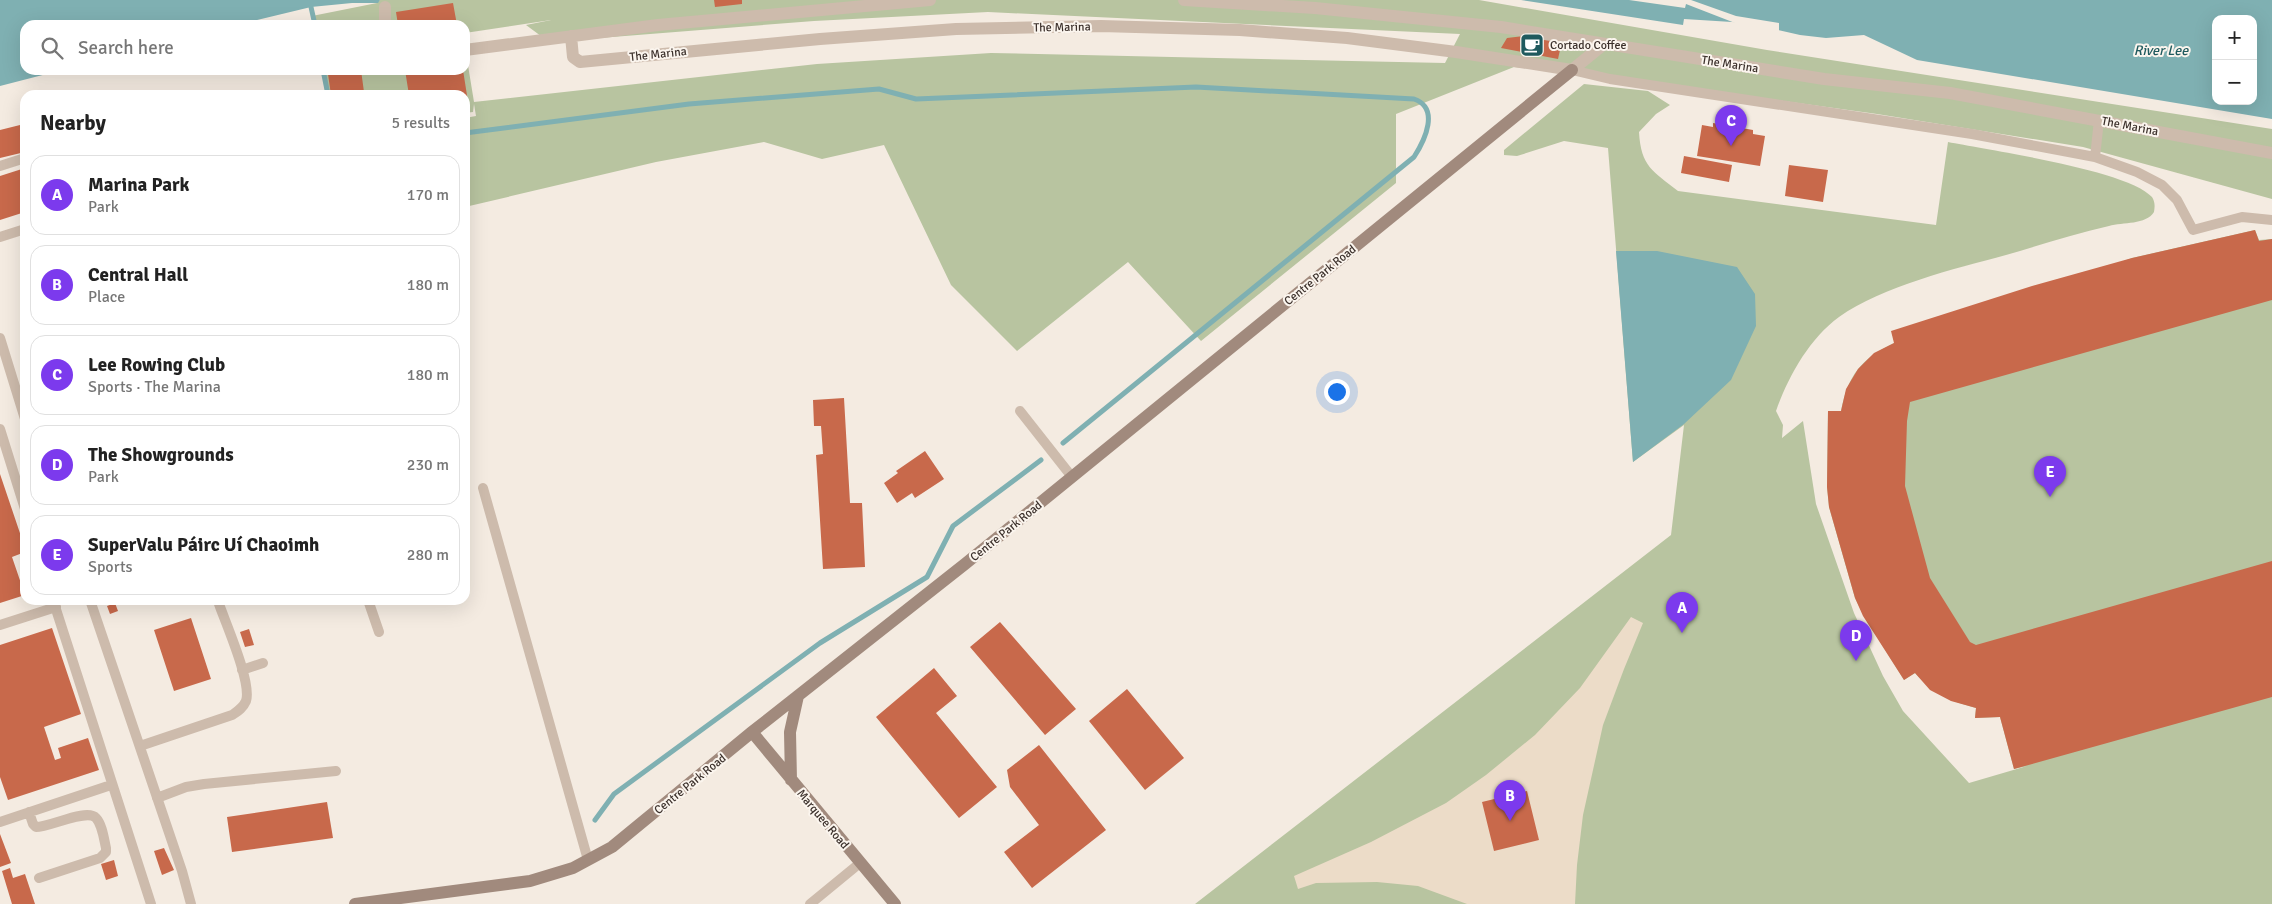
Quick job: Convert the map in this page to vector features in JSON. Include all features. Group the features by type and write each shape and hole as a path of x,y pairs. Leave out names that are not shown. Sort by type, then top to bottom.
{"street":[{"path":"470,49 668,24 930,0"},
{"name":"The Marina","path":"1184,0 1421,17 1501,27 1824,79 1950,93 2272,153"},
{"path":"385,6 386,20"},
{"name":"The Marina","path":"571,36 573,57 580,62 820,39 956,30 1101,26 1240,30 1347,38 1572,70"},
{"name":"Centre Park Road","path":"355,904 530,881 572,868 612,847 752,732 1072,477 1604,44"},
{"path":"791,780 790,732 798,696"},
{"name":"Marquee Road","path":"752,732 895,904"}],"lane":[{"path":"1572,70 1610,79 1963,133 2095,157 2137,172 2162,185 2177,200 2193,230 2242,217 2272,220"},
{"path":"2095,157 2100,120"},
{"path":"0,166 20,160"},
{"path":"0,237 20,231"},
{"path":"0,338 20,403"},
{"path":"1020,412 1072,477"},
{"path":"0,429 20,493"},
{"path":"483,488 588,860"},
{"path":"0,625 51,605"},
{"path":"54,605 151,904"},
{"path":"92,605 158,798 191,904"},
{"path":"140,746 232,715 241,709 246,701 247,691 242,670 219,605"},
{"path":"370,605 379,632"},
{"path":"242,670 263,663"},
{"path":"158,798 186,787 204,784 336,771"},
{"path":"0,822 111,785"},
{"path":"29,812 36,827 85,815 93,816 98,819 106,848 106,852 100,858 39,878"},
{"path":"810,904 860,863"}],"green space":[{"path":"380,0 1479,0 1767,50 2272,129 2272,199 2083,147 1877,114 1603,76 1514,67 1396,114 1396,183 1201,341 1128,262 1017,351 951,285 884,145 822,159 764,142 656,162 470,206 470,117 476,116 474,104 473,112 470,112 470,90 328,90 325,75 470,75 474,102 817,64 991,53 1445,63 1460,34 988,12 814,21 549,42 526,25 551,20 470,32 470,20 313,20 312,16 377,3"},
{"path":"1584,84 1648,91 1670,105 1656,114 1639,132 1640,144 1642,153 1650,167 1678,191 1936,225 1948,142 2056,162 2087,170 2116,178 2138,187 2152,197 2154,212 2146,219 2083,232 1942,273 1897,287 1857,306 1828,326 1809,347 1793,372 1776,411 1783,425 1782,438 1803,421 1816,504 1854,613 1883,676 1903,711 1969,783 2027,766 2014,769 2000,717 1975,718 1976,708 1942,696 1929,687 1915,673 1904,680 1864,616 1855,598 1829,507 1827,487 1828,411 1841,411 1848,387 1858,369 1873,355 1894,343 2132,258 2255,230 2259,240 2272,239 2272,904 1195,904 1671,535 1684,425 1633,462 1608,148 1564,141 1517,156 1504,155 1504,150"}],"shaded area":[{"path":"1631,617 1643,623 1603,725 1583,815 1575,904 1467,904 1418,886 1377,882 1316,883 1298,889 1294,876 1371,842 1446,803 1486,775 1535,735 1580,688"}],"water":[{"path":"0,0 380,0 378,3 352,3 311,7 257,20 20,20 20,75 43,75 0,86"},
{"name":"River Lee","path":"1521,0 2272,0 2272,119 1917,60 1864,35 1826,38 1800,35 1748,23 1684,19 1683,25"},
{"path":"1616,251 1657,251 1737,267 1755,294 1756,326 1731,380 1684,424 1633,462"}],"pier":[{"path":"1629,0 1691,0 1736,16 1779,23 1779,32 1748,25 1734,25 1735,23 1686,4 1685,8"}],"building":[{"path":"714,0 742,0 742,4 715,7"},
{"path":"453,3 456,20 397,20 396,12"},
{"name":"Cortado Coffee","path":"1533,35 1562,41 1558,59 1501,48 1507,38"},
{"path":"328,75 362,75 364,90 330,90"},
{"path":"406,75 464,75 466,90 408,90"},
{"path":"1713,123 1753,130 1753,134 1765,136 1760,166 1697,156 1702,125 1713,127"},
{"path":"20,125 20,153 0,158 0,130"},
{"path":"1684,156 1732,165 1729,182 1681,173"},
{"path":"1789,165 1828,170 1823,202 1785,196"},
{"path":"20,170 20,214 0,220 0,176"},
{"path":"2255,230 2259,241 2272,239 2272,300 1910,402 1907,421 1905,486 1930,578 1970,642 1976,645 2272,561 2272,697 2014,769 2000,717 1975,718 1976,708 1951,701 1930,690 1915,673 1904,680 1863,616 1855,598 1829,507 1827,487 1828,411 1841,411 1846,389 1858,369 1874,353 1894,343 1891,331 2032,286 2132,258"},
{"path":"844,398 850,503 862,503 865,567 823,569 816,455 823,454 821,426 814,426 813,400"},
{"path":"925,451 944,479 915,498 912,493 897,503 884,483 898,473 896,471"},
{"path":"0,474 20,533 20,554 12,557 20,580 20,597 0,603"},
{"path":"116,605 118,611 110,614 107,606"},
{"path":"191,618 211,679 174,691 154,630"},
{"path":"1000,622 1076,709 1045,735 970,647"},
{"path":"52,628 81,714 44,727 55,760 61,758 58,748 88,738 99,770 8,800 0,777 0,645"},
{"path":"249,629 254,645 245,647 240,632"},
{"path":"934,668 957,696 936,713 997,787 959,818 876,717"},
{"path":"1127,689 1184,758 1145,790 1089,721"},
{"path":"1039,745 1106,830 1032,888 1004,852 1039,825 1010,787 1007,770"},
{"path":"1527,791 1539,840 1494,851 1482,802"},
{"path":"327,802 333,838 232,852 227,817"},
{"path":"0,834 11,863 0,867"},
{"path":"164,848 174,870 162,875 154,851"},
{"path":"114,860 118,876 106,880 101,864"},
{"path":"10,868 13,878 25,874 35,904 12,904 2,871"}],"waterway":[{"path":"311,7 314,20"},
{"path":"324,75 327,90"},
{"path":"470,132 689,104 879,89 916,99 1196,87 1414,99 1422,103 1427,109 1428,125 1426,134 1414,157 1063,443"},
{"path":"595,820 614,794 820,643 927,577 953,526 1041,460"}],"place":[{"name":"Cortado Coffee","path":"1532,45"},
{"name":"Lee Rowing Club","path":"1731,146"},
{"name":"SuperValu Páirc Uí Chaoimh","path":"2050,497"},
{"name":"Marina Park","path":"1682,633"},
{"name":"The Showgrounds","path":"1856,661"},
{"name":"Central Hall","path":"1510,821"}]}
